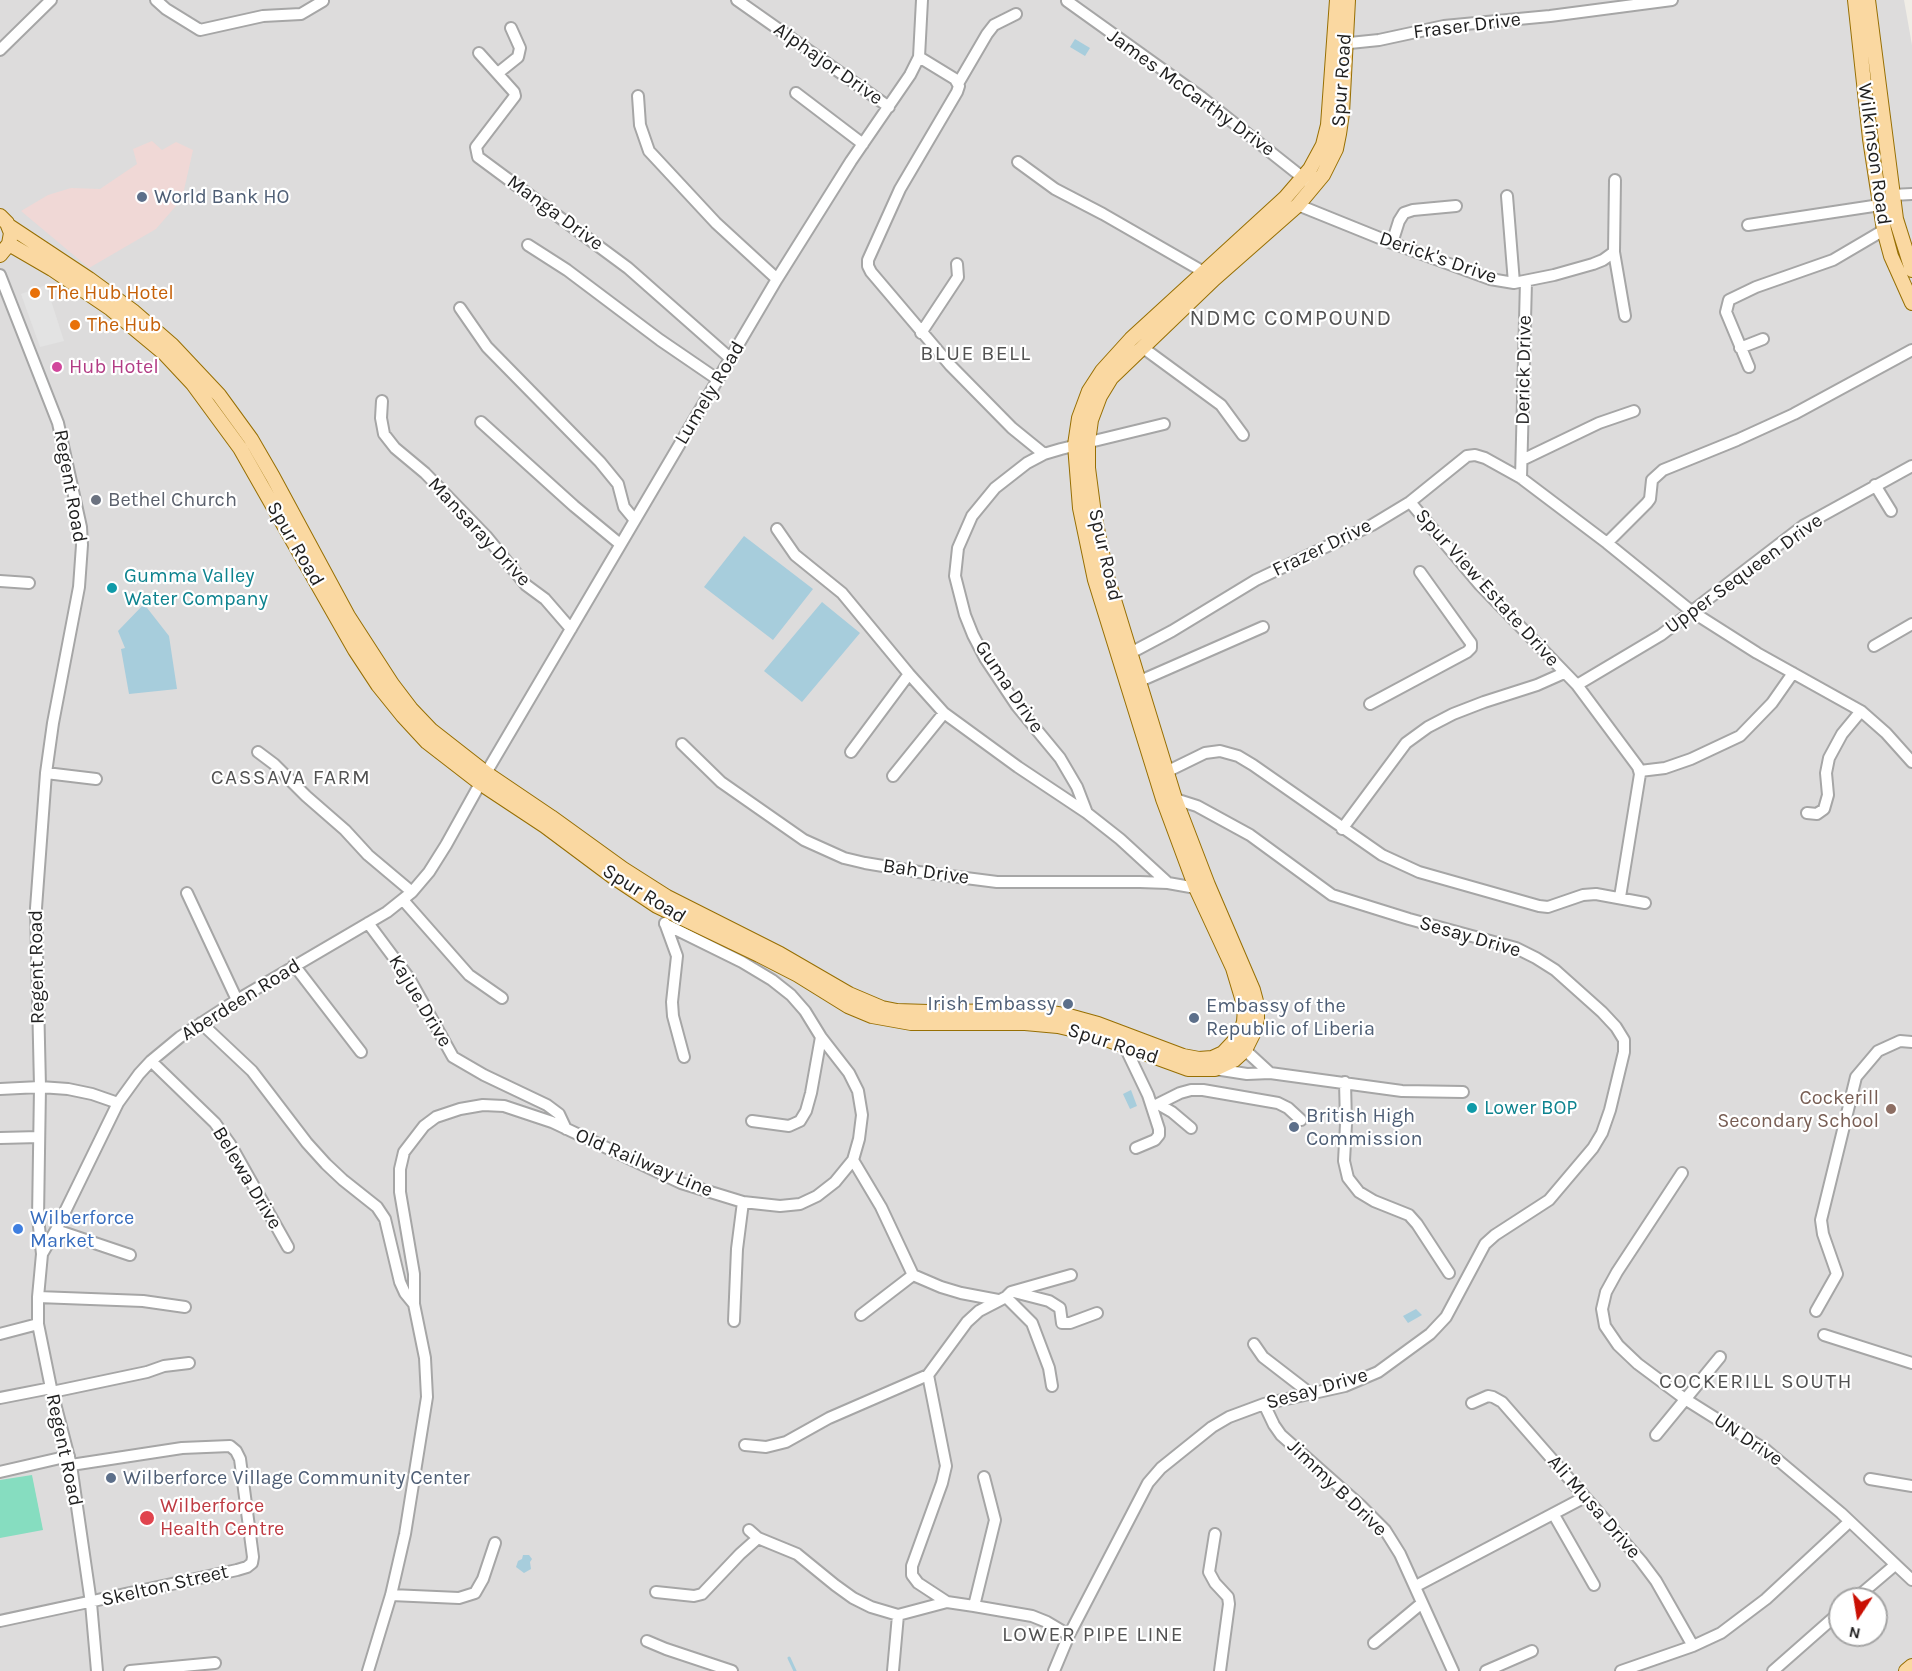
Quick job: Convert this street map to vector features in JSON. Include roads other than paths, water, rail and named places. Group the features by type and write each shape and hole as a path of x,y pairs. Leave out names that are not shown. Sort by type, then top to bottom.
{"main road":[{"name":"Spur Road","path":"1337,0 1339,45"},
{"name":"Spur Road","path":"1245,1050 1257,1019 1257,1005 1253,990 1221,929 1202,886 1169,799 1124,656 1080,508 1079,418 1089,391 1102,371 1131,339 1298,205 1308,182 1310,169 1323,144 1328,125 1348,0"},
{"name":"Wilkinson Road","path":"1855,0 1870,139 1884,230 1891,256 1912,303"},
{"name":"Wilkinson Road","path":"1868,0 1892,195 1896,219 1912,270"},
{"name":"Spur Road","path":"1081,444 1100,396 1111,378 1285,198 1308,182"},
{"name":"Spur Road","path":"4,221 172,345 219,395 251,439 273,477 343,618 411,709 431,730 483,778 657,906 779,965 848,1006 872,1016 1058,1026 1092,1034 1188,1069 1215,1069"},
{"path":"4,221 11,233 5,249"},
{"name":"Spur Road","path":"5,249 52,269 114,304"},
{"name":"Spur Road","path":"1124,656 1140,681 1139,702"},
{"name":"Spur Road","path":"483,778 667,897 780,954 864,1002 911,1017 1040,1011 1098,1024 1183,1056 1199,1059 1212,1058 1231,1046 1239,1036 1244,1022 1245,1008 1221,929"},
{"path":"1215,1069 1234,1060 1245,1050"},
{"path":"1906,1671 1912,1666"}],"street":[{"path":"0,50 51,0"},
{"path":"156,0 166,9 200,30 263,16 302,14 323,1"},
{"name":"Alphajor Drive","path":"737,0 889,107"},
{"name":"Lumely Road","path":"483,778 777,279 910,75 919,57 922,0"},
{"name":"Fraser Drive","path":"1339,45 1379,40 1444,26 1550,16 1672,0"},
{"name":"James McCarthy Drive","path":"1067,1 1201,97 1308,182"},
{"path":"1016,14 994,25 987,34 959,82 957,92 900,189 868,261 871,272 921,333 1012,428 1044,454"},
{"path":"498,73 518,57 520,48 511,28"},
{"name":"Manga Drive","path":"479,53 514,92 515,96 476,147 477,157 602,247 730,358"},
{"path":"919,57 959,82"},
{"path":"796,93 863,144"},
{"path":"639,96 640,125 649,152 716,224 777,279"},
{"path":"1018,162 1055,189 1103,214 1209,276"},
{"path":"1616,180 1614,252 1625,316"},
{"path":"1892,195 1912,194"},
{"path":"1507,196 1514,283"},
{"name":"Derick's Drive","path":"1298,205 1490,279 1514,283 1593,264 1614,252"},
{"path":"1748,225 1880,205"},
{"path":"1392,243 1404,213 1456,206"},
{"path":"1749,367 1726,312 1729,300 1756,287 1833,260 1884,230"},
{"path":"528,245 567,270 717,379"},
{"path":"921,333 958,277 957,264"},
{"name":"Regent Road","path":"0,274 58,423 81,527 79,587 46,772 36,908 40,1087 38,1218 42,1254 38,1324 51,1390 70,1461 91,1603 97,1671"},
{"name":"Derick Drive","path":"1521,478 1526,280"},
{"path":"460,308 487,347 544,403 618,484 624,507 634,519"},
{"path":"1740,348 1763,339"},
{"path":"1142,347 1221,405 1242,435"},
{"path":"1607,543 1647,503 1650,499 1652,480 1663,470 1794,414 1912,350"},
{"name":"Mansaray Drive","path":"382,402 381,418 384,434 395,448 425,473 486,536 526,585 545,599 571,629"},
{"name":"Derick Drive","path":"1522,460 1599,423 1634,411"},
{"path":"482,422 574,506 620,544"},
{"name":"Guma Drive","path":"1087,813 1077,787 1060,758 1017,706 985,658 965,615 955,576 958,548 972,516 995,488 1028,463 1044,454 1164,424"},
{"name":"Frazer Drive","path":"1124,656 1172,631 1256,580 1372,525 1410,502 1467,456 1485,458 1521,478 1691,611 1757,653 1861,711 1886,733 1912,762"},
{"name":"Upper Sequeen Drive","path":"1577,685 1661,635 1803,526 1912,466"},
{"path":"1875,485 1891,511"},
{"name":"Spur View Estate Drive","path":"1410,502 1480,585 1577,685 1640,771"},
{"path":"777,529 795,555 842,593 944,713 1018,767 1087,813 1120,839 1168,883"},
{"path":"1370,704 1471,648 1471,643 1420,572"},
{"path":"0,581 28,583"},
{"path":"1874,646 1912,624"},
{"path":"1140,681 1263,627"},
{"name":"Spur View Estate Drive","path":"1342,829 1406,743 1428,727 1453,714 1537,685 1564,673"},
{"path":"1620,897 1640,771 1665,768 1691,759 1740,736 1772,704 1793,673"},
{"path":"850,752 909,674"},
{"path":"1807,813 1817,814 1824,809 1828,795 1826,773 1829,758 1842,734 1861,711"},
{"path":"893,776 944,713"},
{"name":"Bah Drive","path":"682,744 721,782 804,840 844,858 887,867 997,882 1168,883 1202,886"},
{"path":"1899,748 1912,744"},
{"path":"1162,775 1205,753 1220,751 1238,756 1382,855 1419,872 1539,906 1548,907 1583,895 1596,894 1645,903"},
{"path":"258,753 274,764 345,830 368,855 412,892"},
{"path":"46,772 96,779"},
{"name":"Aberdeen Road","path":"42,1254 118,1103 151,1061 201,1023 237,1000 403,900 429,872 483,778"},
{"name":"Sesay Drive","path":"1054,1671 1069,1635 1148,1483 1161,1468 1212,1427 1229,1417 1264,1404 1345,1386 1378,1372 1424,1339 1446,1317 1485,1244 1494,1235 1549,1200 1593,1148 1610,1110 1624,1053 1624,1040 1617,1027 1555,970 1536,958 1516,948 1332,895 1250,835 1220,817 1169,799"},
{"path":"187,893 237,1000"},
{"path":"403,900 470,975 502,998"},
{"path":"657,906 677,956 672,1002 673,1016 684,1057"},
{"name":"Kajue Drive","path":"368,923 409,978 453,1057 484,1075 547,1105 559,1114 566,1129"},
{"name":"Old Railway Line","path":"368,1671 392,1595 405,1534 427,1397 425,1358 414,1304 414,1274 400,1192 399,1169 404,1152 424,1126 436,1117 460,1109 483,1105 504,1106 552,1122 681,1183 743,1202 780,1206 800,1204 817,1196 835,1182 853,1160 862,1115 858,1090 849,1072 791,995 772,980 742,962 665,924"},
{"path":"294,965 361,1052"},
{"name":"Old Railway Line","path":"201,1023 252,1071 326,1164 377,1207 385,1219 400,1282 414,1304"},
{"path":"753,1121 789,1126 800,1121 806,1111 811,1093 821,1037"},
{"path":"1816,1311 1837,1274 1823,1234 1821,1221 1856,1077 1878,1051 1900,1041 1912,1042"},
{"path":"1125,1047 1155,1105 1159,1129 1159,1135 1155,1140 1136,1148"},
{"path":"1245,1050 1270,1073"},
{"name":"Belewa Drive","path":"151,1061 215,1123 230,1144 288,1246"},
{"path":"1215,1069 1247,1074 1270,1073 1412,1091 1463,1092"},
{"path":"1345,1082 1344,1161 1348,1178 1359,1192 1374,1201 1409,1215 1449,1273"},
{"path":"0,1089 40,1087 76,1091 118,1103"},
{"path":"1155,1105 1191,1090 1203,1090 1278,1102 1301,1120"},
{"path":"1155,1105 1181,1119 1191,1128"},
{"path":"0,1137 39,1137"},
{"path":"853,1160 881,1207 913,1275 951,1290 1049,1301 1060,1308 1062,1323 1070,1323 1097,1313"},
{"name":"UN Drive","path":"1682,1173 1606,1292 1602,1309 1605,1326 1618,1345 1638,1364 1685,1399 1766,1450 1912,1580"},
{"path":"734,1321 737,1249 743,1202"},
{"path":"56,1230 130,1255"},
{"path":"861,1315 913,1275"},
{"path":"745,1445 766,1447 786,1443 829,1418 927,1375 966,1322 979,1311 1005,1296 1071,1275"},
{"path":"1005,1296 1032,1323 1049,1368 1052,1386"},
{"path":"38,1297 142,1301 185,1307"},
{"path":"0,1334 38,1324"},
{"path":"1824,1335 1912,1363"},
{"path":"1254,1344 1263,1357 1311,1394"},
{"path":"1656,1435 1720,1357"},
{"path":"0,1398 189,1363"},
{"path":"927,1375 946,1466 912,1566 912,1575 918,1582 947,1602"},
{"name":"Ali Musa Drive","path":"1472,1403 1488,1396 1498,1399 1651,1574 1694,1646"},
{"name":"Jimmy B Drive","path":"1264,1404 1281,1435 1360,1505 1384,1530 1400,1554 1416,1586 1453,1671"},
{"name":"Skelton Street","path":"0,1621 237,1570 252,1563 240,1459 230,1446 183,1448 70,1461"},
{"path":"0,1472 70,1461"},
{"path":"974,1606 995,1520 984,1477"},
{"path":"1870,1479 1912,1486"},
{"path":"1416,1586 1585,1497"},
{"path":"1554,1515 1594,1585"},
{"path":"1621,1671 1694,1646 1720,1634 1766,1599 1849,1522"},
{"path":"748,1530 758,1538 796,1554 853,1598 898,1615 947,1602 1032,1616 1069,1635"},
{"path":"1215,1534 1209,1572 1215,1584 1228,1597 1229,1604 1220,1671"},
{"path":"656,1592 694,1596 702,1594 758,1538"},
{"path":"392,1595 459,1598 474,1593 483,1579 495,1544"},
{"path":"1869,1587 1895,1565"},
{"path":"1374,1643 1422,1603"},
{"path":"893,1671 898,1615"},
{"path":"1773,1671 1828,1623"},
{"path":"647,1641 732,1671"},
{"path":"1486,1671 1532,1651"},
{"path":"130,1671 214,1663"}],"water":[{"path":"1075,39 1090,48 1085,56 1070,47"},
{"path":"744,536 813,589 773,640 704,587"},
{"path":"822,602 860,633 802,702 764,671"},
{"path":"144,604 169,636 177,689 129,694 121,649 125,648 118,631"},
{"path":"1131,1090 1137,1106 1130,1109 1123,1094"},
{"path":"1416,1309 1422,1315 1408,1323 1403,1316"},
{"path":"523,1555 529,1555 532,1559 531,1569 524,1573 516,1567"}],"waterway":[{"path":"789,1658 795,1671"}],"place":[{"name":"World Bank HO","path":"142,197"},
{"name":"The Hub Hotel","path":"35,293"},
{"name":"The Hub","path":"75,325"},
{"name":"Hub Hotel","path":"57,367"},
{"name":"Bethel Church","path":"96,500"},
{"name":"Gumma Valley Water Company","path":"112,588"},
{"name":"Irish Embassy","path":"1068,1004"},
{"name":"Embassy of the Republic of Liberia","path":"1194,1018"},
{"name":"Lower BOP","path":"1472,1108"},
{"name":"Cockerill Secondary School","path":"1891,1109"},
{"name":"British High Commission","path":"1294,1127"},
{"name":"Wilberforce Market","path":"18,1229"},
{"name":"Wilberforce Village Community Center","path":"111,1478"},
{"name":"Wilberforce Health Centre","path":"147,1518"}],"district":[{"name":"NDMC COMPOUND","path":"1291,319"},
{"name":"BLUE BELL","path":"976,354"},
{"name":"CASSAVA FARM","path":"291,778"},
{"name":"COCKERILL SOUTH","path":"1756,1382"},
{"name":"LOWER PIPE LINE","path":"1093,1635"}]}
